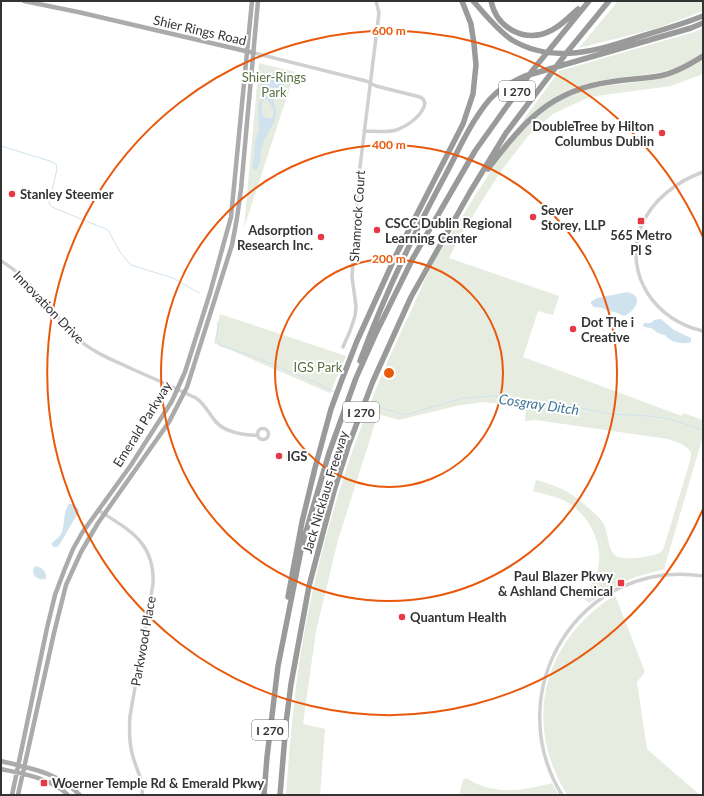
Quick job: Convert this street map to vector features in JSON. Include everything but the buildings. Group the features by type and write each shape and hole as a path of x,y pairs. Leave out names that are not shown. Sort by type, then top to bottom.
{"highway":[{"path":"278,666 289,589 302,522 331,409 377,296 463,124 473,94 476,64 474,44 471,24 462,1"},
{"path":"474,1 501,31 512,40 537,51 551,53 576,54 613,46 703,16"},
{"path":"490,1 492,10 498,20 506,28 524,36 533,36 552,30 560,25 588,1"},
{"name":"Jack Nicklaus Freeway","path":"264,795 278,666 302,545 329,453 356,378 406,271 475,151 510,100 588,1"},
{"name":"Jack Nicklaus Freeway","path":"280,795 291,684 309,586 334,491 372,381 411,297 506,133 568,51 609,1"},
{"path":"345,408 356,370 384,299 422,219 482,110 491,98 511,82 540,71 691,28 703,23"},
{"path":"466,200 498,156 522,127 540,110 556,99 573,90 590,85 611,81 660,76 678,71 703,56"}],"main road":[{"name":"Shier Rings Road","path":"24,1 74,11 254,53"},
{"name":"Emerald Parkway","path":"12,795 55,595 66,565 74,548 98,510 152,433 178,390 210,293 231,217 252,1"},
{"name":"Emerald Parkway","path":"18,795 62,597 68,580 81,552 104,514 165,427 184,393 209,320 232,244 238,218 258,1"},
{"path":"1,762 18,765 56,776 71,786 80,795"},
{"path":"1,769 17,772 52,784 68,795"}],"street":[{"name":"Shamrock Court","path":"343,347 355,316 356,306 352,276 358,183 379,12 376,1"},
{"name":"Shier Rings Road","path":"254,53 366,82 423,99 425,103 422,111 416,117 395,131 364,131"},
{"path":"703,172 683,181 663,196 650,211 641,228 637,242 637,261 641,281 649,295 663,312 675,321 691,328 703,331"},
{"name":"Innovation Drive","path":"1,261 16,271 56,316 85,345 108,358 201,401 220,426 246,435 258,435"},
{"name":"Parkwood Place","path":"98,510 131,533 141,542 149,555 153,569 153,584 130,716 129,731 132,755 140,777 142,795"},
{"path":"562,795 551,774 545,758 541,739 539,715 544,680 551,660 564,638 574,623 592,606 619,589 639,580 679,574 703,576"}],"green space":[{"path":"618,1 703,1 703,11 658,28 579,48"},
{"path":"703,28 703,54 689,63 660,72 613,78 573,88 556,97 534,113 520,127 519,126 559,71 694,32"},
{"path":"703,60 703,74 671,86 589,97 553,114 528,136 499,174 462,233 449,258 559,296 553,315 538,311 523,357 682,416 683,413 703,420 703,436 664,569 635,577 611,589 589,603 583,598 596,576 599,558 596,538 592,528 572,505 563,500 533,491 536,480 559,488 577,498 601,520 606,529 611,550 616,556 631,558 646,557 657,554 661,552 664,547 690,461 690,451 682,444 668,439 536,420 525,421 526,406 483,402 456,406 399,420 378,414 338,540 316,631 303,724 325,729 320,795 286,795 295,698 303,640 311,597 332,514 359,432 375,392 436,258 509,146 533,120 547,108 571,94 584,90 659,79 679,72"},
{"name":"Shier-Rings Park","path":"259,63 295,72 244,228"},
{"name":"IGS Park","path":"220,314 346,356 330,393 214,343"},
{"path":"615,595 645,672 637,682 647,749 700,795 567,795 553,767 545,739 543,711 547,684 556,659 571,635 590,614"},
{"path":"466,778 487,788 498,790 519,790 552,783 559,795 459,795 463,780"}],"water":[{"path":"276,73 282,77 284,83 274,98 276,113 275,119 263,142 260,162 256,170 252,167 255,142 259,130 258,105 262,97 260,95 260,82 263,77 267,77 270,74","holes":["264,98 267,99 274,110 273,117 270,119 264,117 261,110"]},
{"path":"627,292 633,294 637,298 637,301 634,309 624,316 603,308 594,307 591,304 591,302 597,298"},
{"path":"661,319 674,330 691,338 691,342 684,343 673,341 665,335 658,333 651,328 644,327 643,325 644,323 651,323 654,320"},
{"path":"69,504 73,504 79,509 79,511 60,544 57,547 54,547 51,544 62,532 66,510"},
{"path":"35,566 44,570 46,579 40,579 35,576 33,569"}],"waterway":[{"name":"Cosgray Ditch","path":"1,146 56,164 57,169 49,203 52,207 108,230 120,252 131,265 173,278 199,293"},
{"name":"Cosgray Ditch","path":"218,322 217,338 220,346 227,347 262,360 317,383 334,392"},
{"name":"Cosgray Ditch","path":"375,406 405,415 463,398 495,396 611,414 650,416 670,419 703,430"}],"place":[{"name":"DoubleTree by Hilton Columbus Dublin","path":"662,133"},
{"name":"Stanley Steemer","path":"12,194"},
{"name":"Sever Storey, LLP","path":"533,217"},
{"name":"565 Metro Pl S","path":"641,221"},
{"name":"CSCC Dublin Regional Learning Center","path":"377,230"},
{"name":"Adsorption Research Inc.","path":"321,237"},
{"name":"Dot The i Creative","path":"573,329"},
{"name":"IGS","path":"279,456"},
{"name":"Paul Blazer Pkwy & Ashland Chemical","path":"621,583"},
{"name":"Quantum Health","path":"402,617"},
{"name":"Woerner Temple Rd & Emerald Pkwy","path":"44,783"}]}
